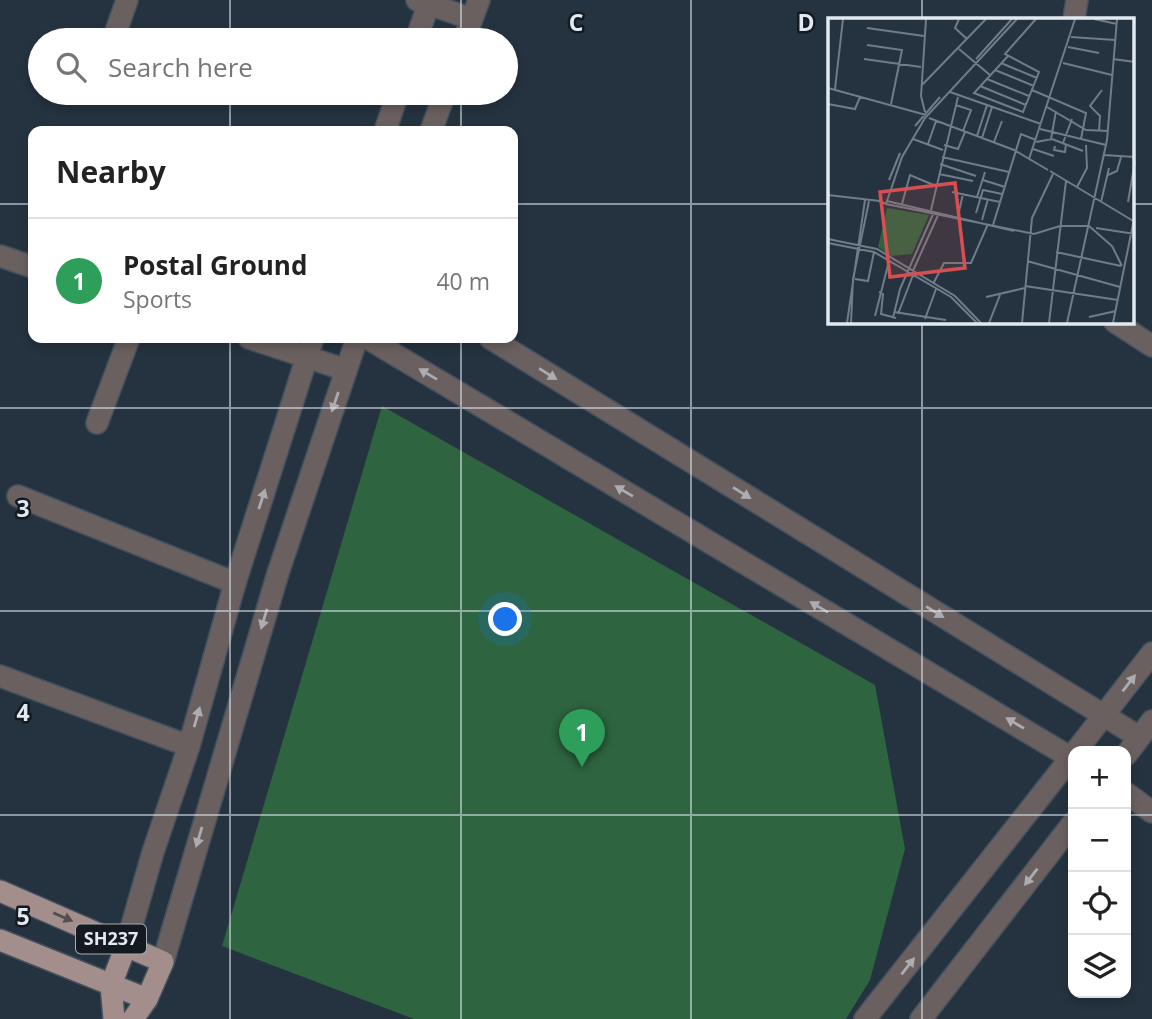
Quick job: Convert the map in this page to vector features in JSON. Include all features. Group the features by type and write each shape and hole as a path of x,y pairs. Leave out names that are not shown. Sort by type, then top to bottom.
{"main road":[{"name":"SH237","path":"0,891 163,962 147,999 133,1019"},
{"name":"SH237","path":"0,940 147,999"},
{"path":"114,1019 111,985 126,946"}],"street":[{"path":"117,28 127,0"},
{"path":"1074,18 1077,0"},
{"path":"419,28 425,1 475,9 468,28"},
{"path":"387,126 394,105"},
{"path":"433,126 441,105"},
{"path":"1,258 28,266"},
{"path":"1118,324 1152,346"},
{"path":"97,423 127,343"},
{"path":"282,343 310,347 346,370"},
{"path":"163,962 278,573 355,343"},
{"path":"375,343 1068,752"},
{"path":"498,343 1103,716 1146,729 1131,748"},
{"path":"126,946 153,852 189,746 235,583 310,347"},
{"path":"18,496 235,583"},
{"path":"1081,746 1152,653"},
{"path":"0,676 189,746"},
{"path":"865,1019 1068,764"},
{"path":"1131,797 1152,812"},
{"path":"932,1016 1068,830"}],"green space":[{"path":"382,406 875,685 905,849 870,980 846,1019 414,1019 222,946"}],"place":[{"name":"Postal Ground","path":"582,767"}]}
